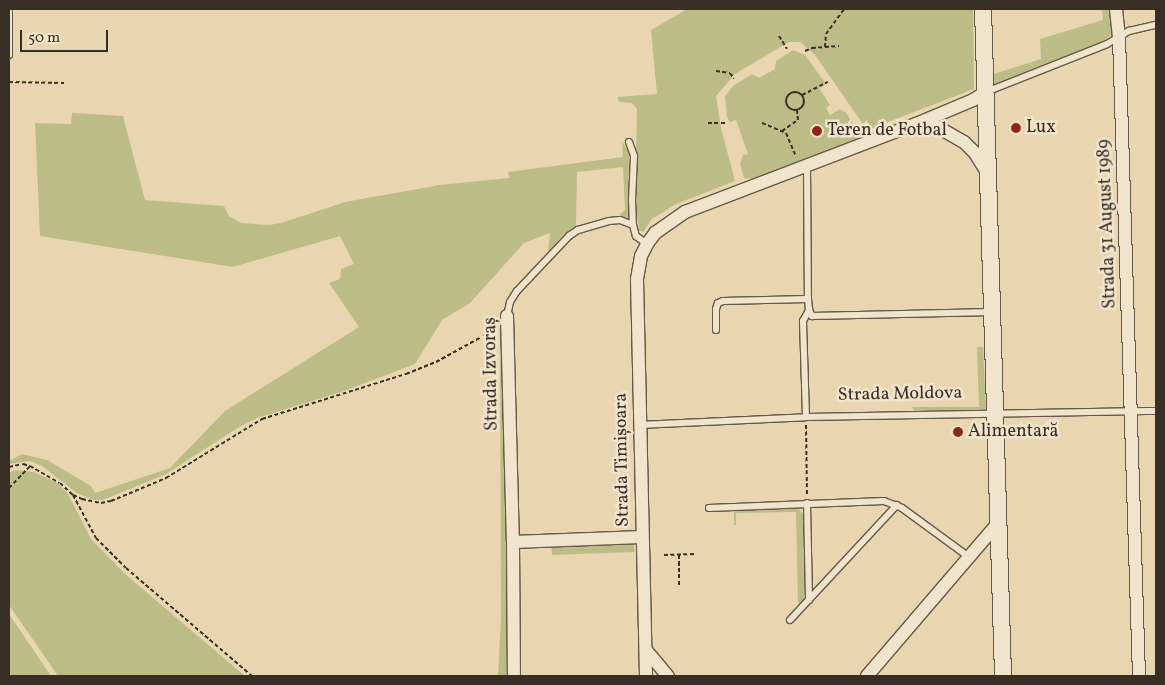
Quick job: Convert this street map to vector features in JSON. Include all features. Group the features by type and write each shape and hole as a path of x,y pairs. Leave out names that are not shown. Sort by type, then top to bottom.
{"street":[{"path":"983,9 990,177 1003,676"},
{"name":"Strada 31 August 1989","path":"1116,9 1119,37 1132,411 1139,676"},
{"path":"647,244 655,233 685,212 802,163 916,124 973,100 986,92"},
{"path":"916,124 936,126 964,142 975,153 990,177"},
{"name":"Strada Timișoara","path":"646,676 637,280 641,256 647,244"},
{"name":"Strada Izvoraș","path":"507,316 513,542 514,676"},
{"path":"867,676 998,522"},
{"path":"513,542 642,537"},
{"path":"646,650 668,676"}],"lane":[{"path":"9,9 9,55"},
{"path":"986,92 1107,44 1130,31 1156,25"},
{"path":"629,142 634,156 633,225 636,236 647,244"},
{"path":"802,163 808,299 809,310 812,316 993,312"},
{"name":"Strada Izvoraș","path":"507,316 510,302 517,291 569,236 578,230 609,221 620,220 633,225"},
{"path":"716,330 716,309 718,303 723,301 808,299"},
{"path":"806,417 803,321 809,310"},
{"path":"995,413 1156,411"},
{"name":"Strada Moldova","path":"639,425 806,417 995,413"},
{"path":"709,508 870,500 897,505 969,557"},
{"path":"807,504 809,600"},
{"path":"790,620 897,505"}],"path":[{"path":"824,47 826,34 844,9"},
{"path":"778,36 788,49"},
{"path":"805,51 812,48 839,46"},
{"path":"716,71 730,73 734,79"},
{"path":"9,82 64,83"},
{"path":"797,110 789,107 786,99 789,94 794,92 802,95 828,82"},
{"path":"797,110 803,105 802,95"},
{"path":"782,130 798,120 797,110"},
{"path":"708,123 726,122"},
{"path":"762,123 782,130 788,136 802,163"},
{"path":"72,495 91,502 111,501 166,478 262,419 406,374 436,362 496,328 507,316"},
{"path":"806,417 807,504"},
{"path":"9,467 23,464 30,466 60,482 72,495 96,538 126,568 252,676"},
{"path":"9,488 30,466"},
{"path":"664,555 696,554"},
{"path":"679,555 679,585"}],"green space":[{"path":"687,9 973,9 974,89 867,130 815,55 800,42 789,42 735,74 716,96 721,128 735,181 676,204 652,219 643,232 639,230 635,199 637,109 632,103 619,102 617,97 657,94 651,30"},
{"path":"1102,9 1110,9 1112,18 1111,35 1102,42 992,86 991,75 1041,59 1040,39 1103,20"},
{"path":"793,50 805,55 826,84 819,88 830,105 826,108 830,115 840,109 846,113 858,131 859,136 857,140 753,179 744,178 740,164 743,155 748,154 736,120 730,122 727,117 725,96 733,86 752,74 759,78 775,69 776,61"},
{"path":"72,113 123,116 145,200 224,206 229,216 241,223 269,225 281,223 345,202 440,185 509,178 508,172 623,157 622,142 629,152 628,219 619,215 625,210 623,167 577,172 576,226 564,234 548,252 550,233 524,243 470,303 442,320 415,364 344,391 257,418 236,429 166,474 103,500 93,500 77,493 42,466 30,461 9,464 9,461 22,454 47,460 91,486 95,493 170,468 225,411 359,327 329,283 340,279 341,269 354,264 340,236 233,267 40,236 35,123 71,124"},
{"path":"504,327 510,676 498,676 501,618 500,330"},
{"path":"977,347 983,347 986,410 915,412 912,407 979,407"},
{"path":"15,470 34,472 59,484 68,494 91,539 125,574 245,676 58,676 9,605 9,473"},
{"path":"798,508 803,514 807,592 802,602 798,603 796,512 736,513 736,525 734,525 734,511"},
{"path":"633,543 635,552 552,555 551,544"},
{"path":"9,614 51,676 12,676 9,672"}],"place":[{"name":"Lux","path":"1016,128"},
{"name":"Teren de Fotbal","path":"817,131"},
{"name":"Alimentară","path":"958,432"}]}
